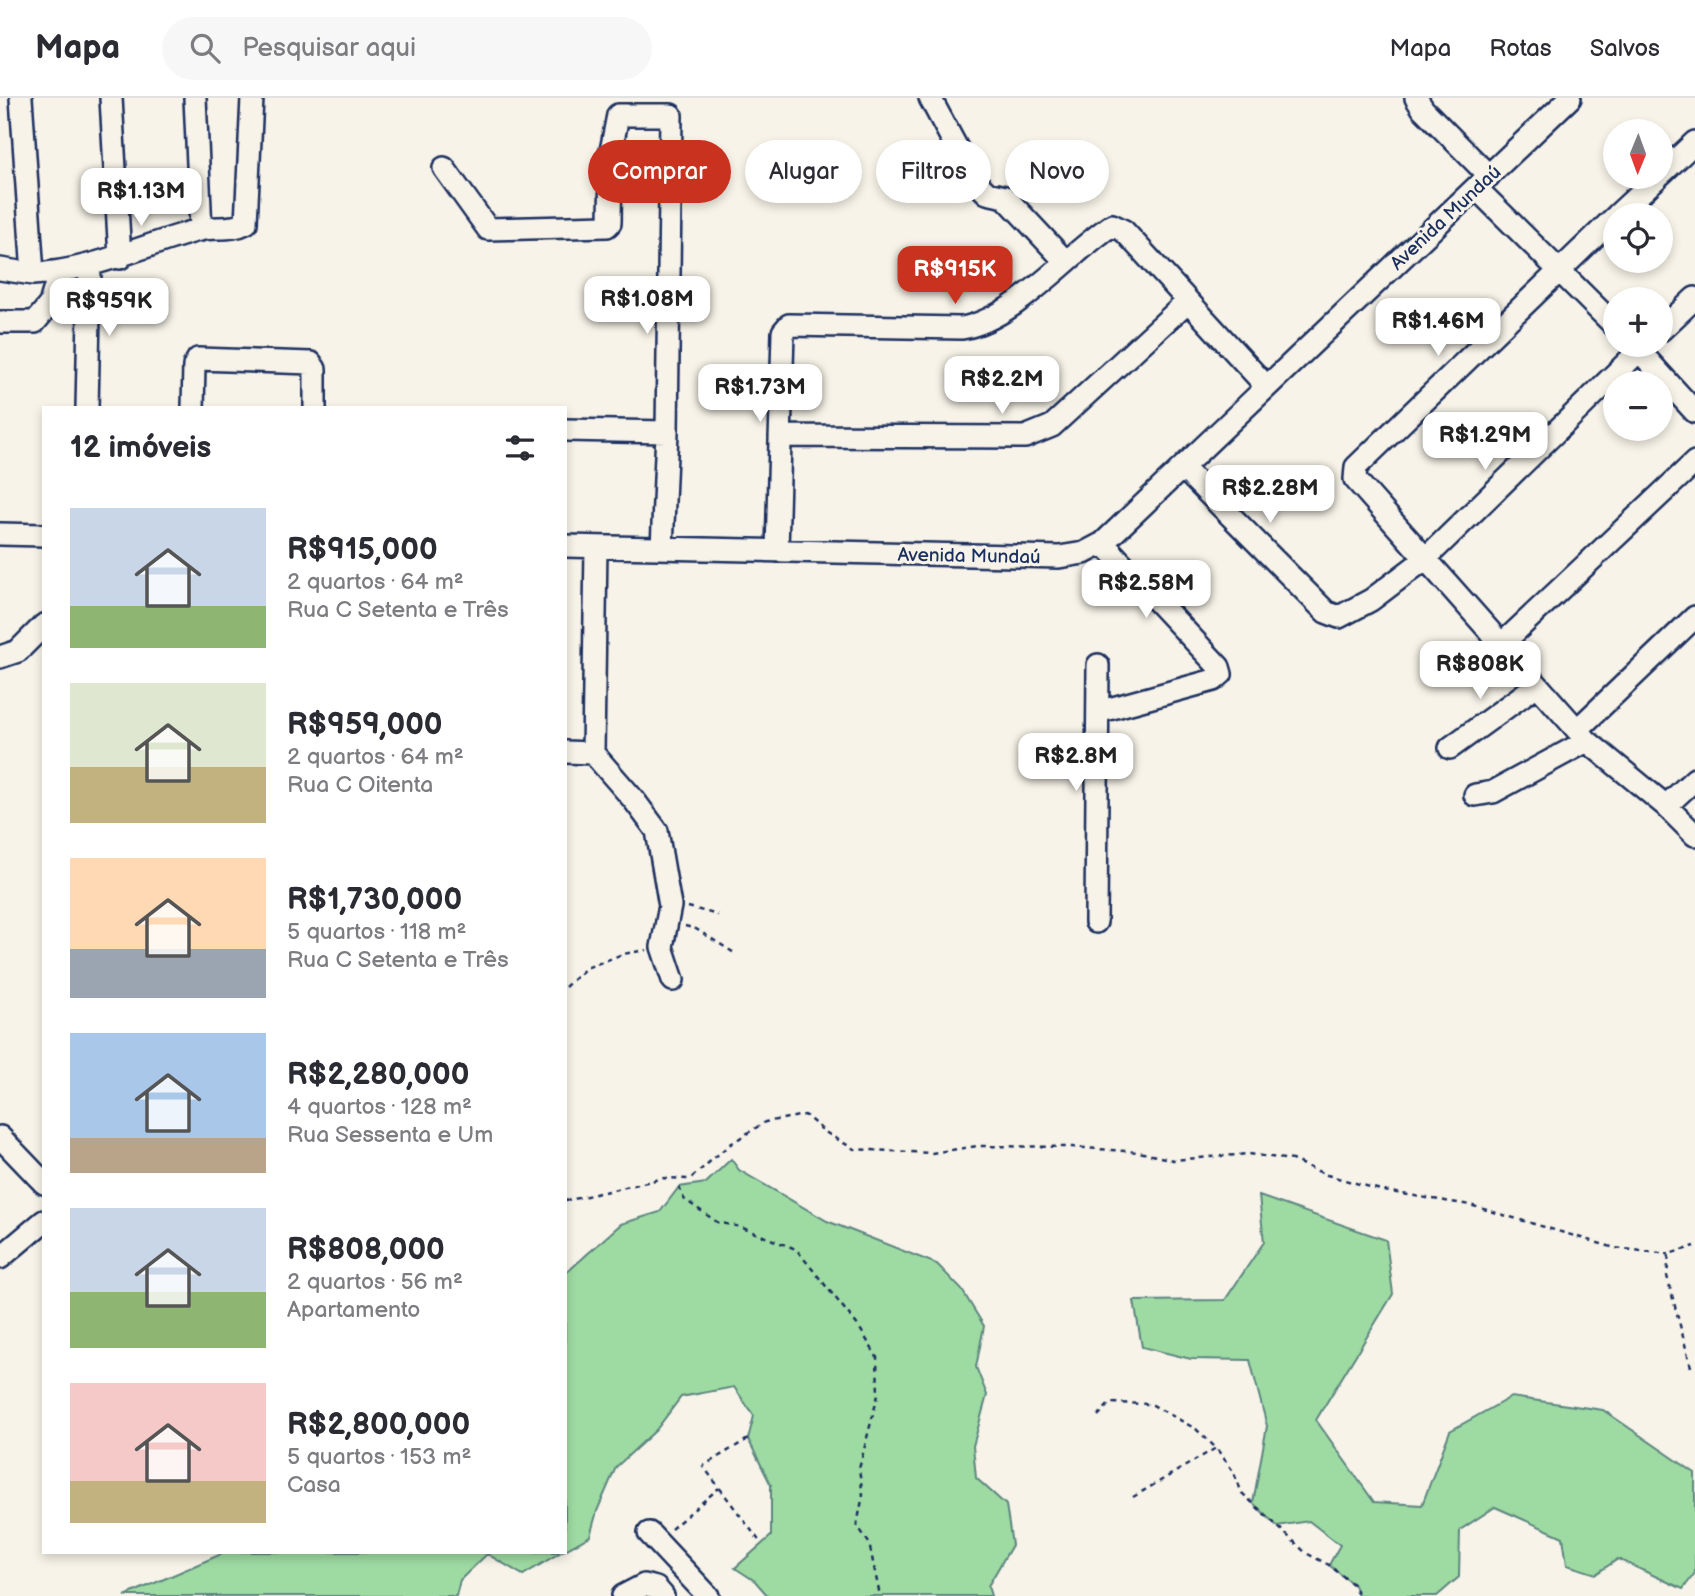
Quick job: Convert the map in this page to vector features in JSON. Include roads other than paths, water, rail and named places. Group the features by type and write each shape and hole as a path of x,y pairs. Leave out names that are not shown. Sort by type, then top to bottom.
{"street":[{"path":"21,98 33,274"},
{"path":"111,98 120,258"},
{"path":"195,98 201,230"},
{"path":"0,269 33,274 59,273 120,258 201,230 235,229 246,223 251,98"},
{"path":"930,98 974,180 987,193 1005,197 1066,262"},
{"path":"1416,98 1483,182 1560,270 1603,314"},
{"name":"Avenida Mundaú","path":"567,546 1059,557 1084,553 1103,543 1184,468 1565,100"},
{"path":"444,168 488,229 607,226 610,223 611,151 618,115 671,116 667,432 662,548"},
{"path":"1673,162 1695,142"},
{"path":"1630,203 1644,189"},
{"path":"777,551 785,327 962,328 978,325 1007,308 1112,225 1124,231 1266,386"},
{"path":"1603,229 1356,467 1353,473 1354,479 1582,735 1666,806 1695,835"},
{"path":"87,406 90,267"},
{"path":"0,321 35,322 50,304 59,273"},
{"path":"1673,319 1695,298"},
{"path":"780,436 1025,437 1052,426 1188,301"},
{"path":"1184,468 1326,612 1339,617 1371,600 1425,559 1629,357"},
{"path":"1648,357 1695,412"},
{"path":"193,406 195,360 310,363 315,369 315,406"},
{"path":"567,430 667,432"},
{"path":"1502,644 1695,462"},
{"path":"0,534 42,535"},
{"path":"1098,712 1213,680 1221,674 1219,667 1103,543"},
{"path":"596,547 593,753 657,831 669,914 662,947 673,980"},
{"path":"1475,795 1493,792 1582,735 1695,617"},
{"path":"0,657 18,650 42,627"},
{"path":"1096,922 1098,664"},
{"path":"1450,748 1537,685"},
{"path":"567,752 593,753"},
{"path":"1666,806 1695,779"},
{"path":"0,1137 42,1181"},
{"path":"0,1258 42,1223"},
{"path":"653,1537 708,1596"},
{"path":"624,1596 644,1585 656,1588 663,1596"}]}
